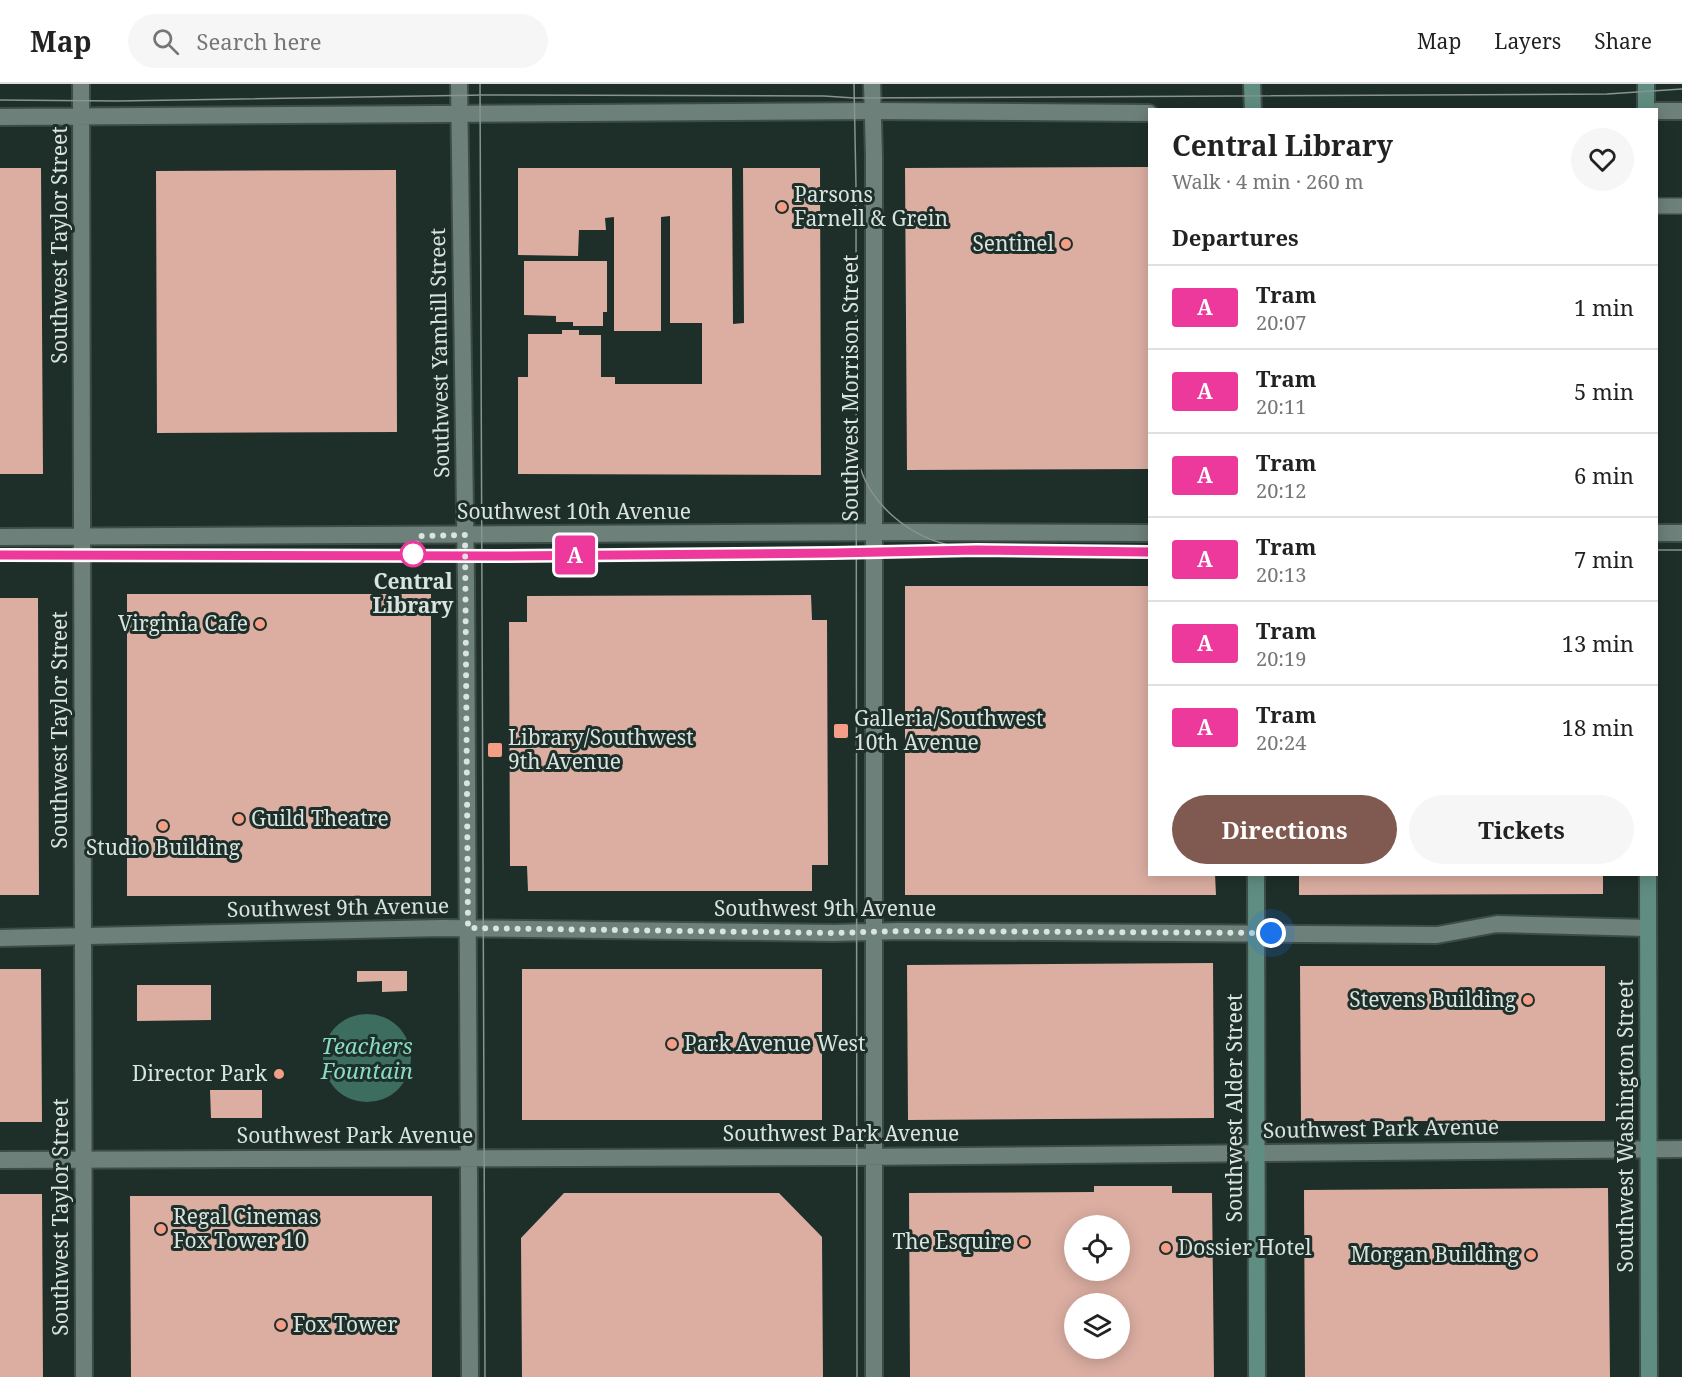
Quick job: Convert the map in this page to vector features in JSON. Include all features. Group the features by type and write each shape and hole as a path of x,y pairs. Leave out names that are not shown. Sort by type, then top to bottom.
{"main road":[{"path":"1252,84 1253,108"},
{"path":"1646,84 1646,108"},
{"name":"Southwest Alder Street","path":"1256,876 1257,1377"},
{"name":"Southwest Washington Street","path":"1648,876 1649,1377"}],"street":[{"name":"Southwest Taylor Street","path":"81,84 84,1377"},
{"name":"Southwest Yamhill Street","path":"459,84 465,535 470,1377"},
{"name":"Southwest Morrison Street","path":"872,84 874,1377"},
{"path":"0,117 873,111 1148,112"},
{"path":"1658,111 1682,111"},
{"name":"Southwest 10th Avenue","path":"0,537 873,532 1148,533"},
{"path":"1658,533 1682,532"},
{"name":"Southwest 9th Avenue","path":"0,938 468,928 1437,935 1497,924 1648,928"},
{"name":"Southwest Park Avenue","path":"0,1160 1682,1149"}],"lane":[{"path":"1658,206 1682,206"}],"water":[{"name":"Teachers Fountain","path":"358,1014 376,1014 392,1021 404,1033 411,1049 411,1067 404,1083 392,1095 376,1102 358,1102 342,1095 330,1083 323,1067 323,1049 330,1033 342,1021"}],"building":[{"path":"1148,167 1148,469 907,470 905,168"},
{"path":"0,168 41,168 43,474 0,474"},
{"path":"518,168 732,168 733,324 744,323 743,168 820,168 821,475 518,474 518,377 528,377 528,334 562,334 562,330 579,330 579,335 601,335 601,377 615,377 615,384 702,384 702,323 670,323 670,216 661,217 661,331 614,331 614,217 605,218 606,230 579,230 578,256 518,255"},
{"path":"396,170 397,432 157,433 156,171"},
{"path":"524,261 607,261 607,312 603,312 603,326 573,326 573,322 556,322 556,316 524,315"},
{"path":"905,586 1148,586 1148,876 1215,876 1216,895 905,895"},
{"path":"127,594 431,594 431,896 127,896"},
{"path":"811,595 812,620 827,620 828,865 812,865 812,891 528,891 527,866 510,866 509,622 527,622 527,596"},
{"path":"0,598 38,598 39,895 0,895"},
{"path":"1299,876 1603,876 1603,894 1299,895"},
{"path":"1213,963 1214,1118 908,1120 907,965"},
{"path":"1300,966 1605,966 1605,1121 1301,1121"},
{"path":"0,969 41,969 42,1122 0,1122"},
{"name":"Park Avenue West","path":"522,969 822,969 822,1120 522,1120"},
{"path":"357,971 407,971 407,991 382,992 382,981 357,982"},
{"path":"137,985 211,985 211,1020 137,1021"},
{"path":"210,1090 262,1090 262,1118 211,1118"},
{"path":"1094,1186 1172,1186 1172,1193 1212,1193 1214,1377 910,1377 909,1193 1094,1192"},
{"path":"1608,1188 1610,1377 1305,1377 1304,1190"},
{"path":"564,1193 779,1193 822,1237 823,1377 522,1377 521,1238"},
{"path":"0,1194 42,1194 43,1377 0,1377"},
{"name":"Fox Tower","path":"130,1196 432,1196 432,1377 131,1377"}],"tram line":[{"path":"480,84 485,1377"},
{"path":"854,84 857,1377"},
{"path":"0,100 117,101 485,95 854,98 1607,94 1682,89"},
{"path":"859,464 873,493 895,518 923,536 954,546"},
{"path":"0,555 504,556 977,550 1148,551"},
{"name":"A","path":"0,555 441,554 504,556 977,550 1148,552"},
{"path":"1658,550 1682,550"}],"place":[{"name":"Parsons Farnell & Grein","path":"782,207"},
{"name":"Sentinel","path":"1066,244"},
{"name":"Central Library","path":"413,554"},
{"name":"Virginia Cafe","path":"260,624"},
{"name":"Galleria/Southwest 10th Avenue","path":"841,731"},
{"name":"Library/Southwest 9th Avenue","path":"495,750"},
{"name":"Guild Theatre","path":"239,819"},
{"name":"Studio Building","path":"163,826"},
{"name":"Stevens Building","path":"1528,1000"},
{"name":"Park Avenue West","path":"672,1044"},
{"name":"Director Park","path":"279,1074"},
{"name":"Regal Cinemas Fox Tower 10","path":"161,1229"},
{"name":"The Esquire","path":"1024,1242"},
{"name":"Dossier Hotel","path":"1166,1248"},
{"name":"Morgan Building","path":"1531,1255"},
{"name":"Fox Tower","path":"281,1325"}],"route":[{"path":"413,554 419,536 465,535 468,928 834,933 900,931 1271,933"}]}
